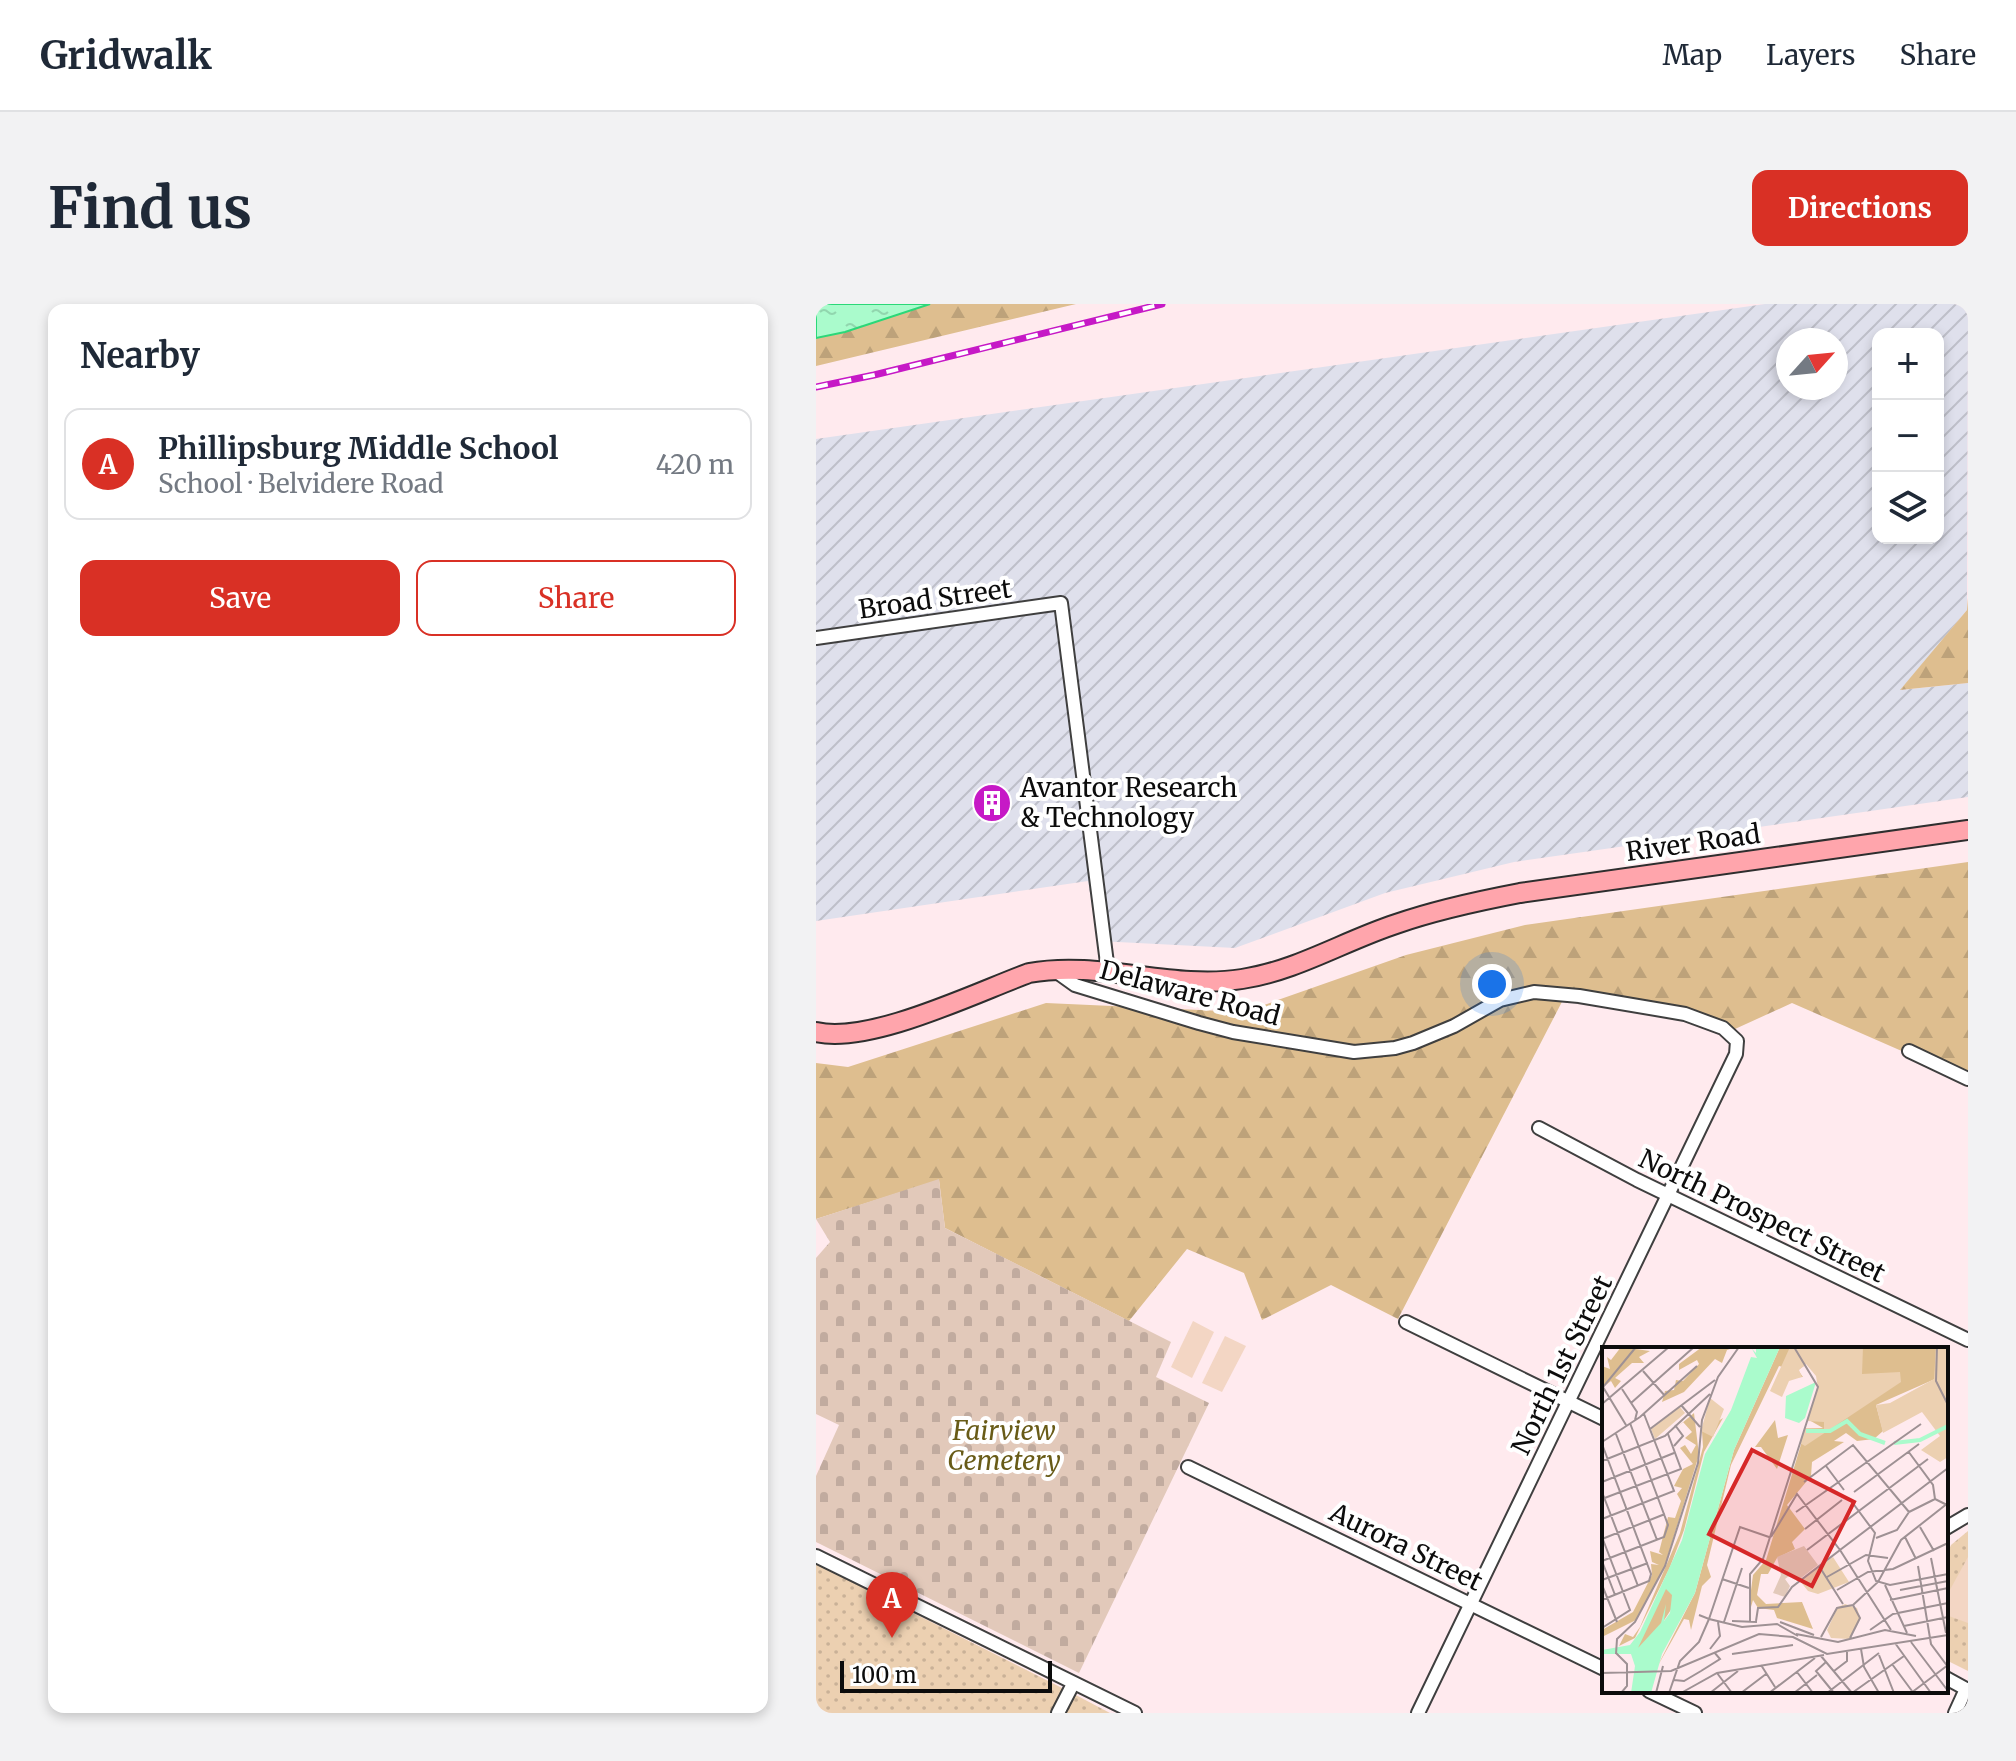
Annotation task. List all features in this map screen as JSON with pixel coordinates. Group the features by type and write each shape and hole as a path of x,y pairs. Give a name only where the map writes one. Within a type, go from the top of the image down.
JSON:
{"street":[{"name":"Broad Street","path":"816,638 1061,603 1108,971"},
{"name":"River Road","path":"816,1032 843,1035 863,1031 949,1005 1029,973 1053,969 1108,971 1190,981 1240,980 1294,966 1395,924 1463,904 1520,893 1968,830"},
{"name":"Delaware Road","path":"1053,969 1075,985 1199,1023 1233,1032 1354,1052 1413,1043 1454,1026 1500,1000 1534,992 1579,996 1685,1014 1711,1022 1733,1035"},
{"name":"North 1st Street","path":"1418,1713 1736,1054 1738,1046 1733,1035"},
{"path":"1909,1051 1968,1079"},
{"name":"North Prospect Street","path":"1539,1128 1669,1195 1968,1340"},
{"path":"1406,1322 1602,1418"},
{"name":"Aurora Street","path":"1188,1467 1602,1668"},
{"path":"1948,1527 1968,1515"},
{"path":"816,1556 1135,1713"},
{"path":"1948,1679 1967,1690 1955,1713"},
{"path":"1058,1713 1073,1684"},
{"path":"1653,1693 1695,1713"}],"shaded area":[{"path":"1765,304 1968,304 1967,610 1901,690 1968,683 1968,797 1514,862 1385,893 1235,948 1098,941 1088,881 816,921 816,439"},
{"path":"1193,1321 1214,1332 1192,1378 1171,1367"},
{"path":"1225,1336 1246,1346 1222,1392 1202,1383"},
{"path":"1968,1531 1968,1671 1948,1661 1948,1552 1951,1545"},
{"path":"1968,1557 1968,1623 1948,1616 1948,1593"},
{"path":"816,1564 1072,1693 1110,1713 816,1713"}],"green space":[{"path":"930,304 1076,304 816,366 816,338 845,332"},
{"path":"1968,598 1968,683 1900,690 1967,610"},
{"path":"1968,862 1968,1080 1792,1003 1735,1029 1566,994 1398,1319 1331,1285 1262,1320 1244,1273 1187,1249 1129,1321 945,1228 939,1180 816,1219 816,1063 848,1067 1046,1003 1244,1012 1406,955 1525,925"},
{"name":"Fairview Cemetery","path":"939,1179 945,1228 1171,1342 1156,1377 1209,1403 1079,1673 816,1542 816,1476 839,1425 816,1414 816,1258 830,1242 816,1219"}],"water":[{"path":"816,304 930,304 845,332 816,338"}],"railway":[{"path":"816,387 1162,304"}],"place":[{"name":"Avantor Research & Technology","path":"992,803"},
{"name":"Phillipsburg Middle School","path":"892,1638"}]}
